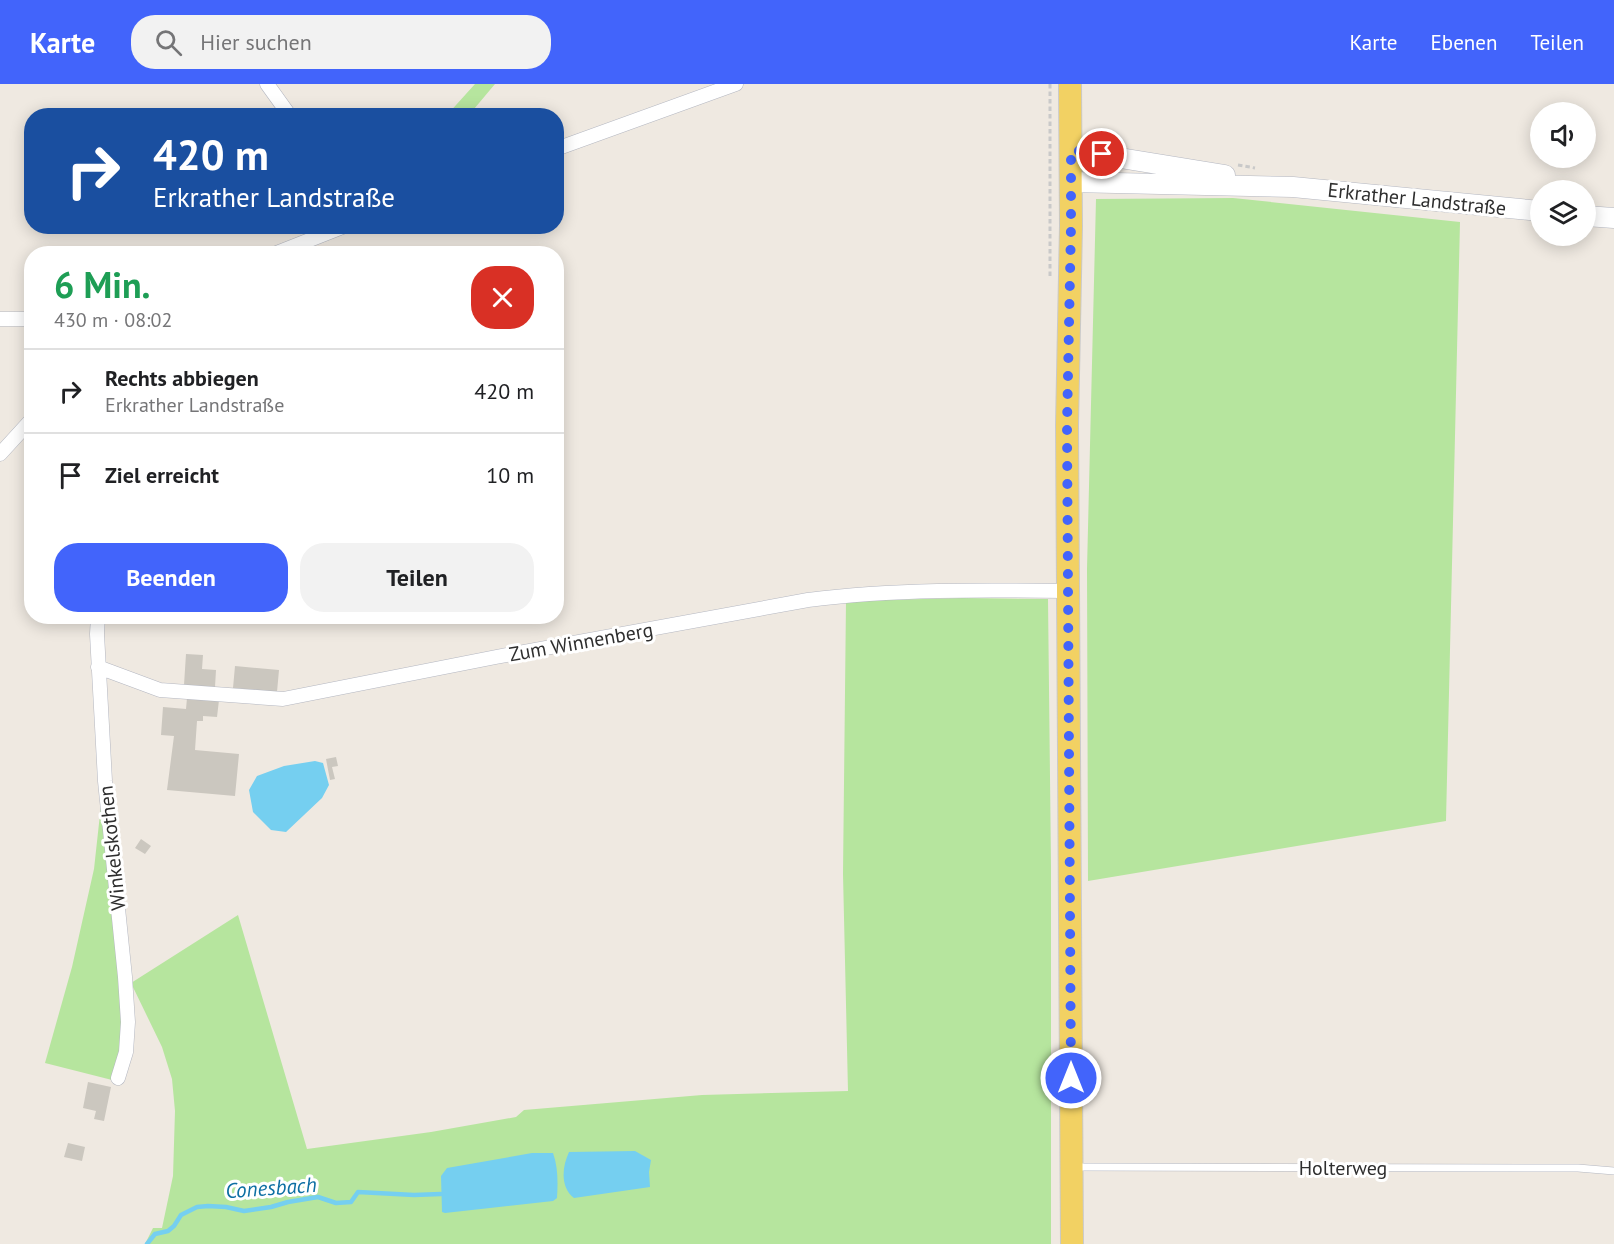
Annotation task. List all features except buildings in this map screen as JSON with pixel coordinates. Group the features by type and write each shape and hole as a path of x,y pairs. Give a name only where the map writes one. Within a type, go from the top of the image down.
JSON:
{"main road":[{"path":"1070,84 1071,182 1067,425 1072,1244"}],"street":[{"path":"267,84 284,108"},
{"path":"564,146 736,84"},
{"name":"Erkrather Landstraße","path":"1071,150 1293,187 1530,210"},
{"name":"Erkrather Landstraße","path":"1071,182 1293,187"},
{"path":"1596,217 1614,218"},
{"path":"294,246 325,234"},
{"path":"0,319 24,319"},
{"path":"0,454 24,428"},
{"name":"Zum Winnenberg","path":"98,667 160,690 283,699 485,659 808,600 848,595 965,590 1068,591"},
{"name":"Winkelskothen","path":"98,624 105,781 128,1022 126,1052 118,1078"}],"lane":[{"name":"Holterweg","path":"1071,1167 1578,1168 1614,1171"}],"path":[{"path":"1049,162 1050,84"}],"green space":[{"path":"475,84 495,84 475,108 453,108"},
{"path":"1233,198 1460,222 1446,821 1088,881 1087,569 1096,199"},
{"path":"962,598 1048,599 1051,1244 145,1244 153,1228 162,1228 173,1176 175,1111 172,1079 162,1047 131,983 238,915 307,1149 431,1132 516,1117 524,1110 702,1095 848,1091 843,874 846,601"},
{"path":"102,796 127,1021 116,1081 45,1063 72,967 94,869"}],"water":[{"path":"315,761 323,763 329,785 322,798 286,832 271,830 253,812 249,790 257,776 284,766"},
{"path":"635,1151 651,1160 650,1187 574,1198 566,1188 564,1170 569,1152"},
{"path":"532,1153 553,1153 558,1186 557,1198 553,1201 442,1212 441,1176 447,1168"}],"waterway":[{"name":"Conesbach","path":"147,1244 155,1234 168,1231 181,1215 197,1207 226,1207 244,1211 318,1197 336,1203 351,1202 358,1192 441,1194"}],"route":[{"path":"1071,1078 1067,425 1071,150 1102,154"}]}
